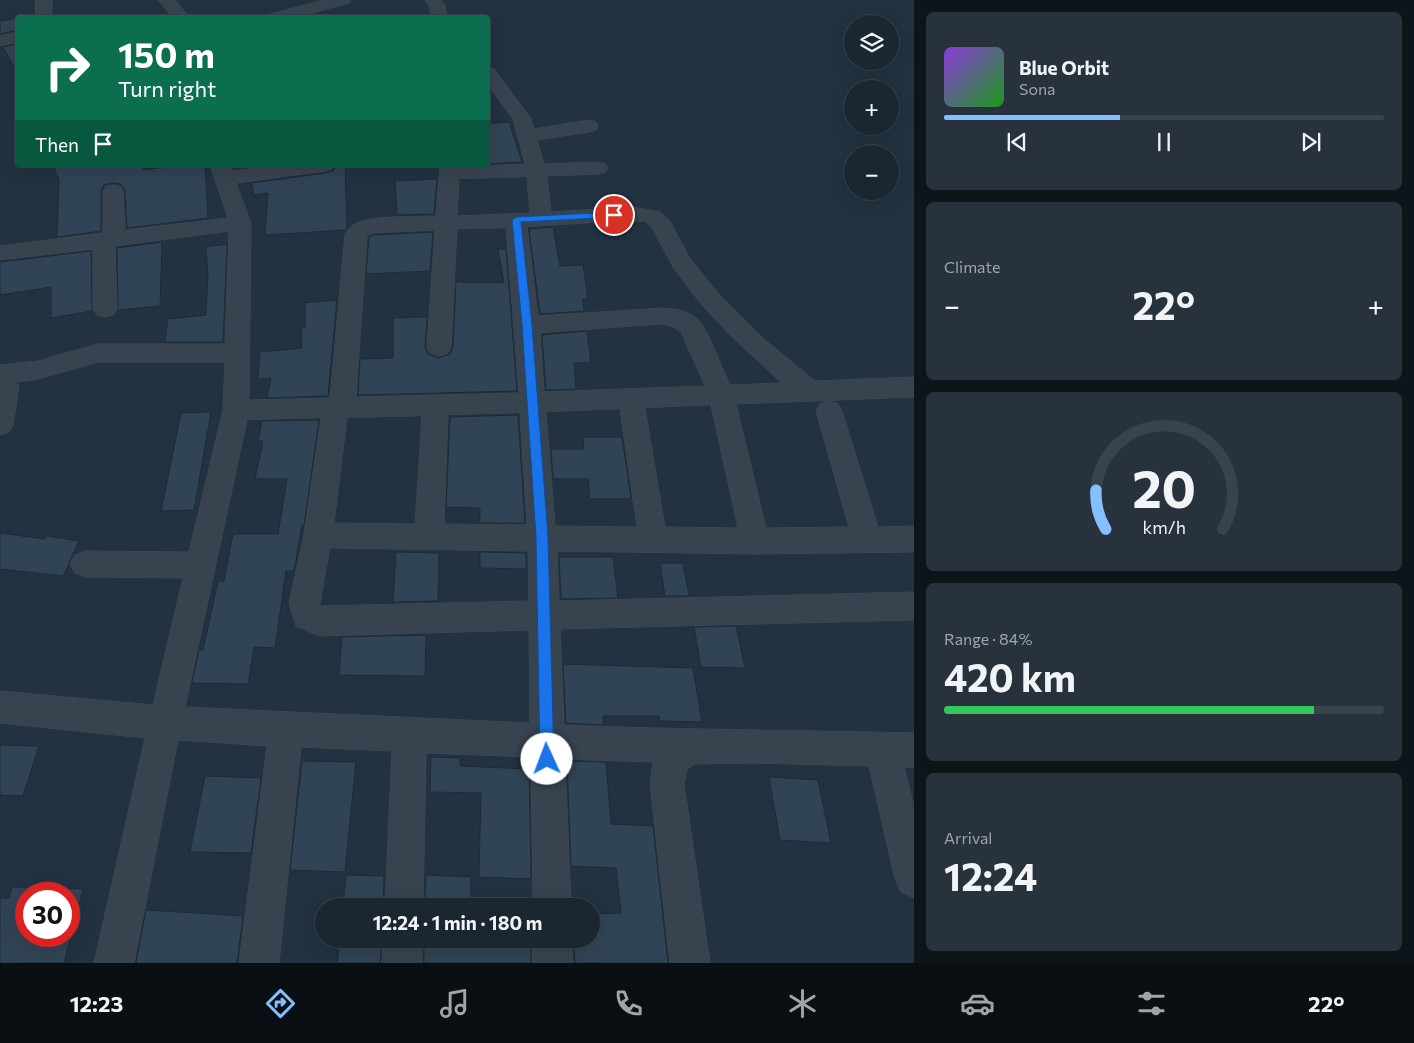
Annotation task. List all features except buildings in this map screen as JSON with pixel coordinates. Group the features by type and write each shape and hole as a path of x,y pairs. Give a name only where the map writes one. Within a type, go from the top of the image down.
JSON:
{"street":[{"path":"44,0 44,15"},
{"path":"167,0 180,15"},
{"path":"281,15 293,10 343,0"},
{"path":"433,0 437,5 439,15"},
{"path":"0,41 15,38"},
{"path":"490,76 522,118 536,170 529,219 527,325 542,537 552,898"},
{"path":"527,136 588,126"},
{"path":"114,963 165,723 236,410 240,223 223,172 296,167"},
{"path":"439,347 450,169 536,170 598,168"},
{"path":"105,309 113,191"},
{"path":"809,391 780,367 715,306 680,260 662,225 653,216 633,214 448,221 369,226 361,229 356,234 338,409 318,536 304,603 307,616 319,621 914,606"},
{"path":"0,253 240,223"},
{"path":"527,325 663,316 678,318 691,327 721,394 755,541"},
{"path":"0,425 6,387 0,374 38,370 98,353 238,353"},
{"path":"236,410 532,403 914,387"},
{"path":"631,398 653,539"},
{"path":"429,536 435,406"},
{"path":"829,411 867,538"},
{"path":"318,536 542,537 755,541 867,538 914,539"},
{"path":"85,564 201,565"},
{"path":"0,707 165,723 286,730 689,747 752,746 898,749 914,879"},
{"path":"259,963 286,730"},
{"path":"404,898 410,734"},
{"path":"689,747 671,760 667,784 690,963"},
{"path":"402,963 403,948"},
{"path":"552,948 553,963"}],"route":[{"path":"547,759 542,537 527,325 516,220 614,215"}]}
